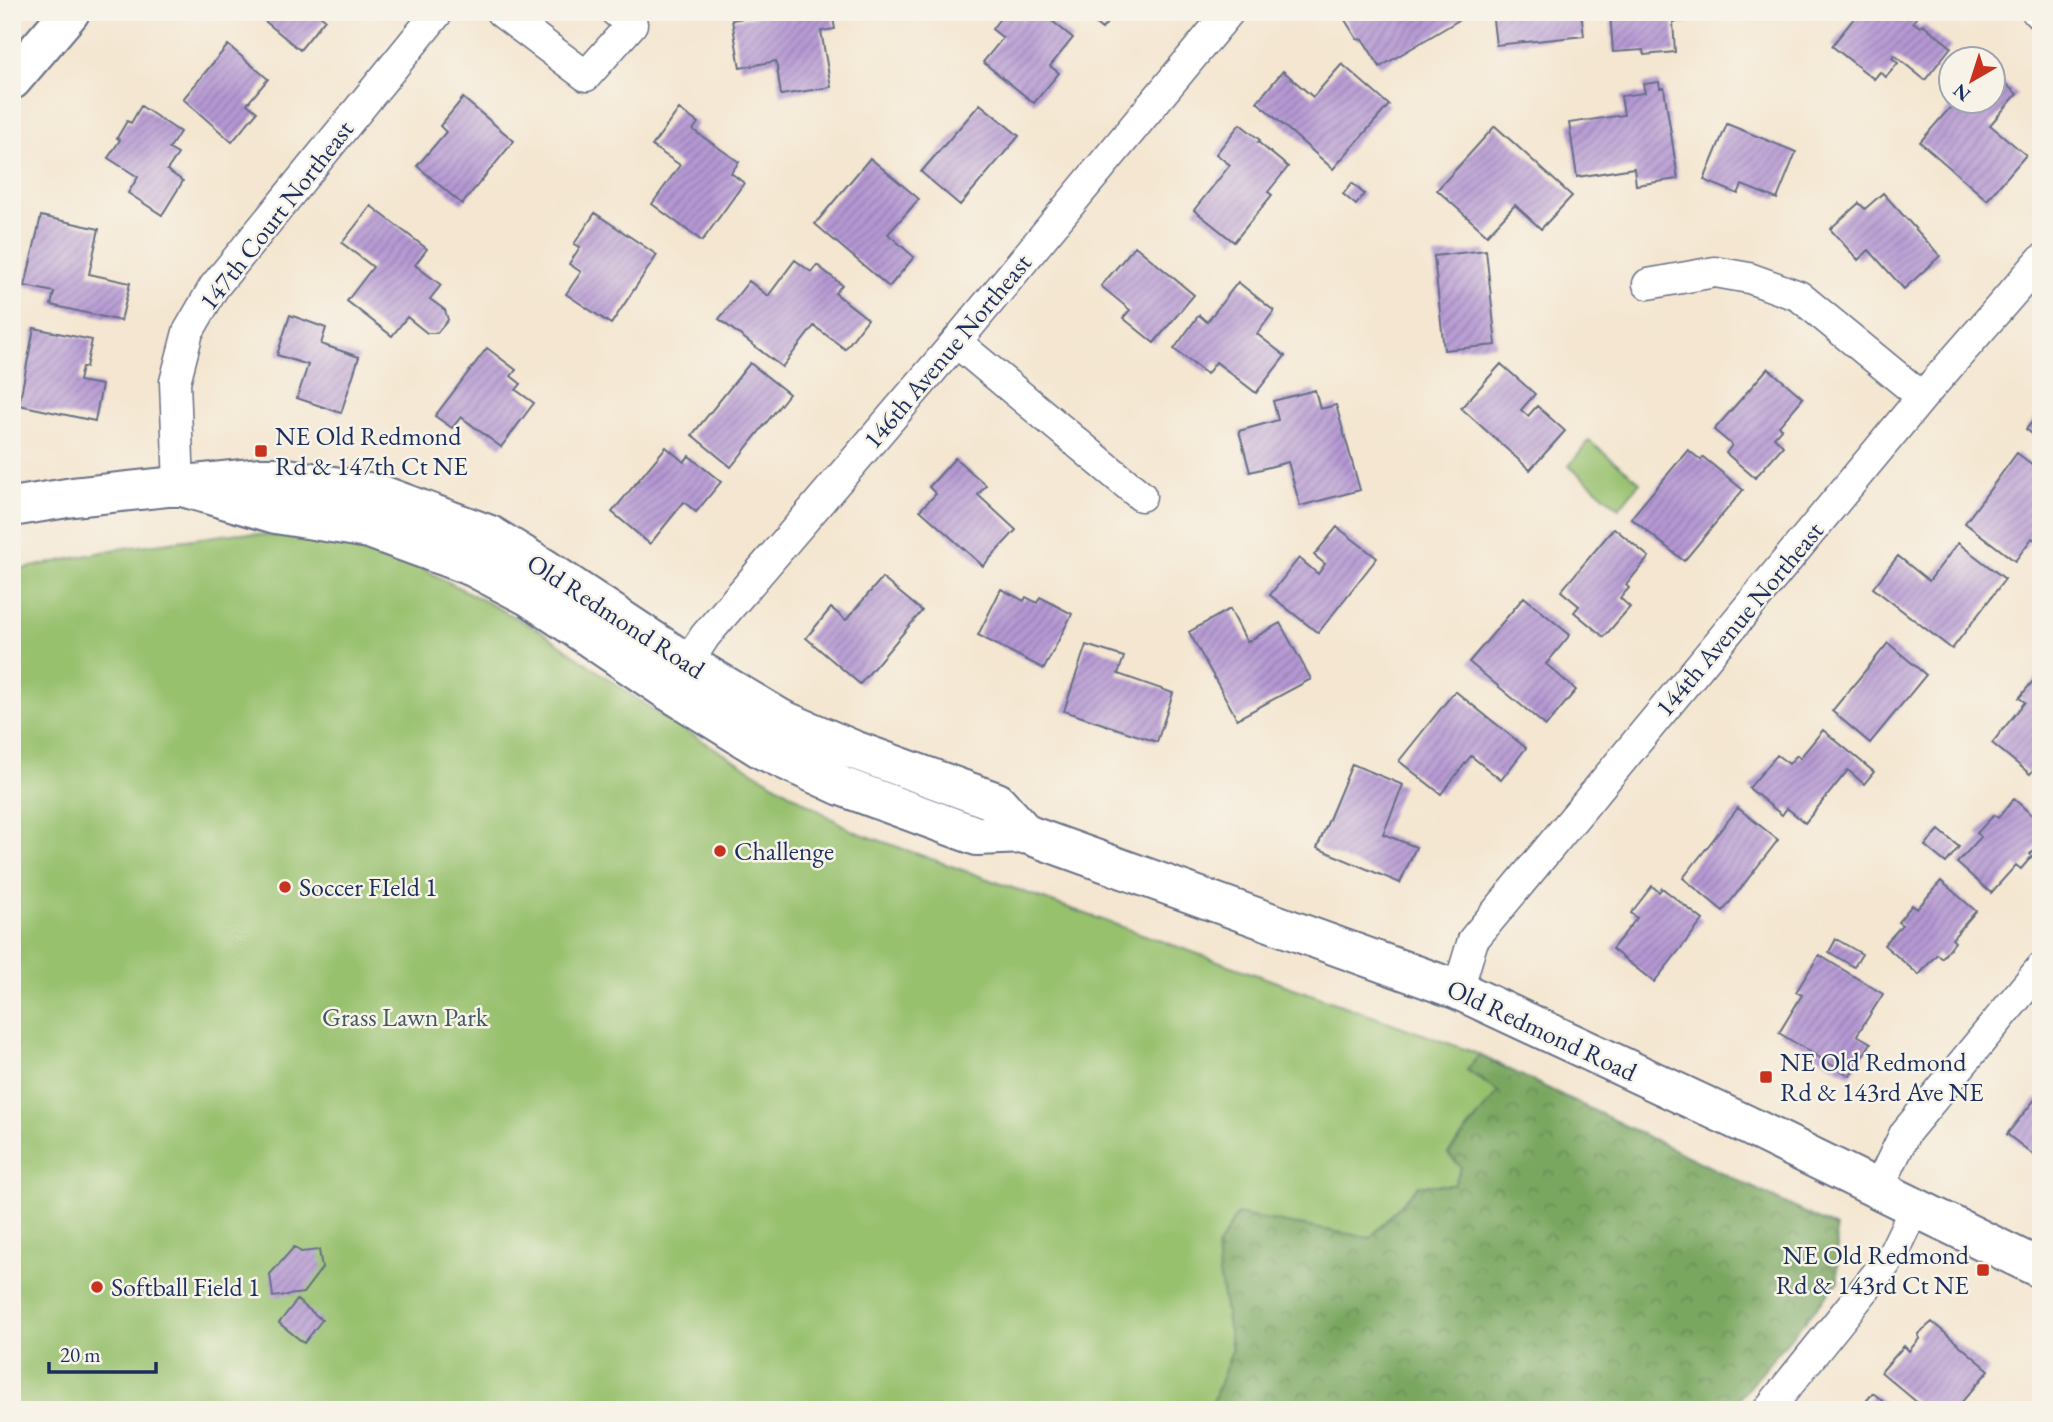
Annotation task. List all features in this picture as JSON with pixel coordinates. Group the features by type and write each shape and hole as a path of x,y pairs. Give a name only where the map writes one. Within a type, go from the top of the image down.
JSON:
{"main road":[{"path":"12,80 70,12"},
{"name":"Old Redmond Road","path":"12,507 73,497 282,477 379,494 490,535 547,570 678,678 854,750 997,802 1026,834 1458,990 1745,1124 2041,1269"}],"street":[{"name":"147th Court Northeast","path":"179,486 175,382 188,332 214,287 438,12"},
{"path":"500,12 586,76 632,24 616,12"},
{"name":"146th Avenue Northeast","path":"678,678 705,636 956,342 1229,12"},
{"name":"144th Avenue Northeast","path":"1458,990 1474,940 1923,397 2041,260"},
{"path":"1648,284 1715,272 1749,278 1799,296 1923,397"},
{"path":"956,342 1141,496"},
{"path":"1878,1189 1905,1133 2041,968"},
{"path":"1768,1410 1893,1254 1915,1208"}],"green space":[{"path":"1589,441 1640,482 1619,508 1569,466"},
{"name":"Grass Lawn Park","path":"239,533 314,539 393,553 541,631 661,716 853,831 1473,1052 1836,1228 1838,1282 1729,1410 12,1410 12,571 117,549"},
{"path":"1479,1055 1836,1228 1838,1282 1729,1410 1210,1410 1232,1350 1217,1248 1237,1214 1370,1238 1419,1185 1454,1185 1461,1167 1448,1154 1498,1092 1467,1070"}],"building":[{"path":"254,12 317,12 325,19 300,50"},
{"path":"779,12 832,12 835,29 821,31 831,87 781,95 776,61 740,68 732,20"},
{"path":"1005,12 1013,12 1022,20 1028,12 1041,12 1073,38 1050,66 1059,73 1034,103 983,62 1003,38 992,29"},
{"path":"1081,12 1116,12 1102,29"},
{"path":"1340,12 1461,12 1464,17 1380,67 1363,40 1357,39"},
{"path":"1492,12 1581,12 1584,36 1496,45"},
{"path":"1610,12 1701,12 1701,20 1673,22 1675,52 1644,55 1643,50 1613,52"},
{"path":"1859,12 1917,12 1919,14 1913,22 1920,27 1923,24 1950,46 1938,46 1938,64 1925,80 1894,55 1892,58 1898,63 1886,77 1880,72 1874,79 1832,46"},
{"path":"228,45 268,79 247,104 257,112 232,142 183,99"},
{"path":"1342,64 1389,105 1333,169 1257,102 1283,71 1313,97"},
{"path":"1659,82 1660,88 1664,88 1678,179 1636,185 1634,168 1577,177 1569,123 1624,115 1621,96 1645,93 1643,84"},
{"path":"2008,86 2017,94 2008,104"},
{"path":"463,98 514,141 462,204 417,166 446,132 440,126"},
{"path":"980,104 1019,136 960,205 921,172"},
{"path":"141,106 180,132 169,149 178,154 167,170 183,181 162,215 128,193 138,177 108,158 120,140 117,138 127,121 131,123"},
{"path":"679,109 698,123 693,130 739,162 731,173 744,183 702,241 652,204 680,165 652,146"},
{"path":"1943,116 1998,116 1990,125 2026,155 1987,200 1920,142"},
{"path":"1240,124 1288,167 1268,192 1272,195 1234,242 1194,210 1230,165 1216,154"},
{"path":"1727,124 1796,152 1777,199 1742,185 1738,194 1704,180"},
{"path":"1495,126 1572,196 1541,229 1515,205 1487,235 1437,190"},
{"path":"870,158 919,199 888,234 914,257 889,287 815,224"},
{"path":"1352,183 1364,194 1356,205 1343,194"},
{"path":"1883,193 1940,256 1904,289 1869,250 1858,260 1830,229 1859,203 1865,209"},
{"path":"371,206 427,249 415,265 441,285 430,299 445,310 448,320 437,333 427,333 407,317 392,336 347,301 373,267 342,243"},
{"path":"595,213 657,255 611,324 566,294 581,272 569,264 580,247 574,244"},
{"path":"41,216 99,229 89,274 130,283 121,321 51,305 54,292 25,286"},
{"path":"1135,246 1194,295 1154,343 1123,318 1130,310 1101,286"},
{"path":"1486,250 1496,345 1444,350 1434,256"},
{"path":"795,260 811,272 817,265 842,285 835,293 868,319 845,349 814,326 782,367 719,319 749,281 768,296"},
{"path":"1238,282 1274,311 1257,334 1285,356 1256,393 1216,362 1207,374 1174,349 1199,315 1207,322"},
{"path":"290,315 326,328 321,344 359,357 341,413 297,398 308,365 277,355"},
{"path":"34,328 92,340 86,367 82,367 79,381 102,385 95,421 19,405"},
{"path":"487,348 516,370 511,376 521,384 516,390 534,403 501,447 461,417 452,428 435,416"},
{"path":"750,363 789,394 731,467 692,435"},
{"path":"1501,364 1535,394 1521,410 1528,416 1537,406 1565,431 1530,470 1461,408"},
{"path":"1768,368 1803,398 1779,426 1782,428 1774,437 1783,446 1755,478 1726,453 1732,445 1714,430"},
{"path":"1315,390 1320,409 1336,405 1360,490 1300,506 1288,462 1250,472 1239,431 1278,420 1273,401"},
{"path":"2041,412 2041,441 2026,429"},
{"path":"666,447 684,462 689,456 721,482 696,512 684,502 650,544 612,512"},
{"path":"1688,450 1701,460 1703,457 1743,490 1684,561 1631,518"},
{"path":"2017,453 2041,471 2041,532 2035,540 2032,538 2015,561 1965,523"},
{"path":"955,458 986,485 978,495 1016,530 983,566 920,510 936,494 929,487"},
{"path":"1337,527 1377,558 1318,633 1270,595 1299,558 1318,574 1325,564 1314,555"},
{"path":"1614,528 1649,557 1626,585 1629,588 1620,598 1630,607 1604,637 1574,612 1579,606 1561,591"},
{"path":"1958,543 2005,579 1952,649 1873,588 1898,556 1929,581"},
{"path":"19,555 19,570 12,570 12,556"},
{"path":"882,578 922,611 860,684 806,638 831,608 846,620"},
{"path":"1001,589 1024,601 1026,597 1037,603 1040,597 1072,614 1044,669 978,635"},
{"path":"1524,597 1570,635 1546,664 1576,690 1546,726 1469,662"},
{"path":"1230,609 1247,642 1280,623 1311,679 1237,719 1189,632"},
{"path":"1888,643 1926,675 1870,743 1832,711"},
{"path":"1086,645 1124,657 1118,674 1173,693 1157,742 1064,711"},
{"path":"2041,671 2041,761 2030,774 1992,743 2025,702 2019,698"},
{"path":"1455,691 1526,748 1501,780 1471,756 1441,794 1399,761"},
{"path":"1823,730 1874,772 1864,784 1848,770 1805,823 1787,808 1782,815 1749,788 1777,755 1789,764 1797,755 1800,758"},
{"path":"1352,764 1403,785 1383,834 1416,847 1400,883 1317,848"},
{"path":"2014,799 2041,823 2041,842 2021,869 2016,865 1991,893 1957,863 1981,837 1977,833 1994,815 1998,818"},
{"path":"1738,808 1778,840 1723,911 1683,878"},
{"path":"1939,830 1959,847 1946,863 1925,846"},
{"path":"1941,881 1976,911 1952,939 1955,942 1942,958 1937,954 1919,975 1884,945 1902,925 1898,922 1912,905 1917,909"},
{"path":"1652,886 1659,892 1662,888 1703,920 1654,982 1612,949 1637,918 1631,913"},
{"path":"1836,939 1862,954 1854,967 1829,952"},
{"path":"1819,955 1883,994 1857,1035 1871,1043 1850,1076 1779,1033 1802,995 1796,992"},
{"path":"2036,1098 2041,1101 2041,1161 2007,1134"},
{"path":"294,1247 301,1252 319,1250 322,1268 303,1293 273,1297 270,1274"},
{"path":"297,1300 322,1320 304,1343 279,1323"},
{"path":"1932,1322 1989,1370 1955,1410 1926,1410 1881,1372 1904,1346 1909,1351 1919,1339 1918,1334"},
{"path":"1873,1393 1894,1410 1853,1410 1860,1402 1863,1405"}],"place":[{"name":"NE Old Redmond Rd & 147th Ct NE","path":"261,451"},
{"name":"Challenge","path":"720,851"},
{"name":"Soccer FIeld 1","path":"285,887"},
{"name":"NE Old Redmond Rd & 143rd Ave NE","path":"1766,1077"},
{"name":"NE Old Redmond Rd & 143rd Ct NE","path":"1983,1270"},
{"name":"Softball Field 1","path":"97,1287"}]}
